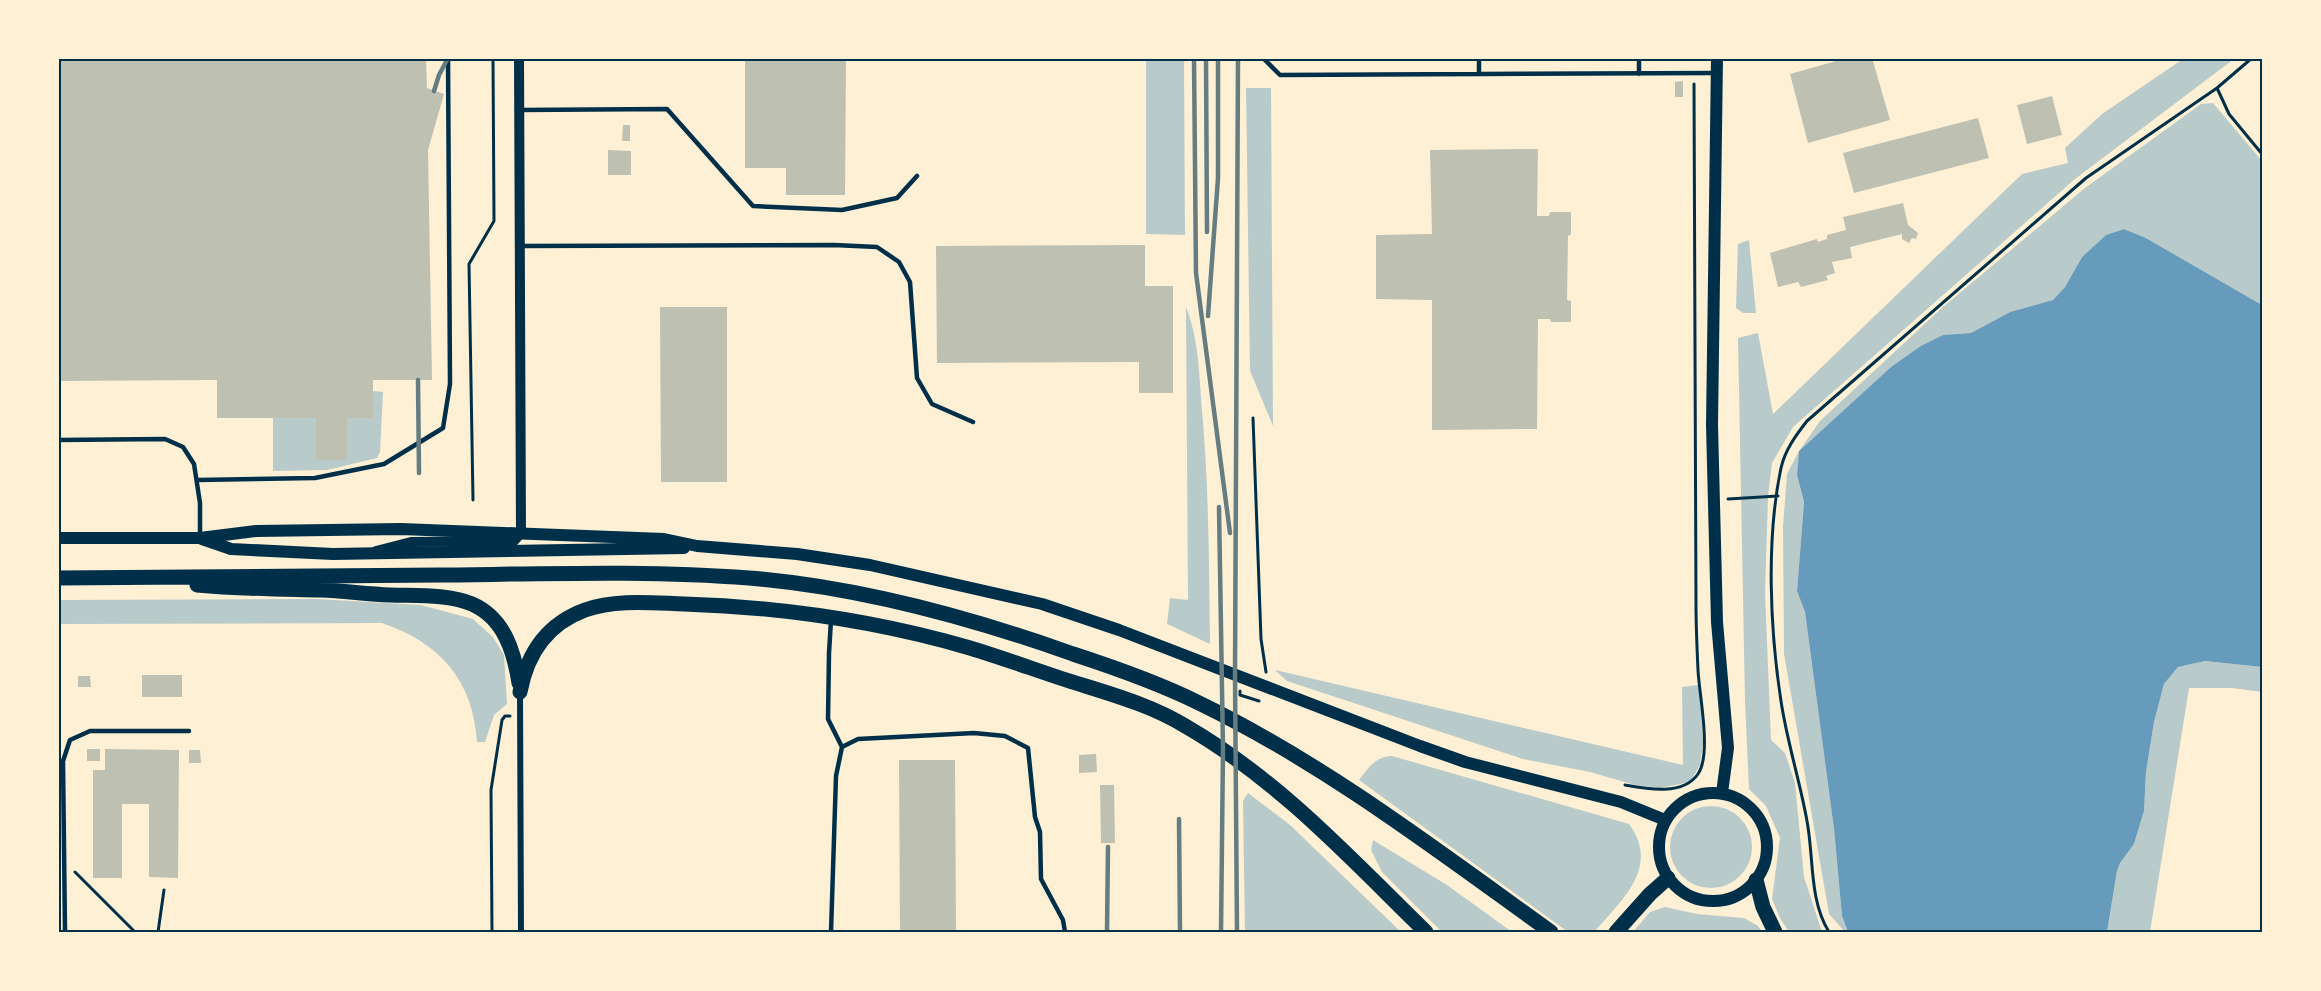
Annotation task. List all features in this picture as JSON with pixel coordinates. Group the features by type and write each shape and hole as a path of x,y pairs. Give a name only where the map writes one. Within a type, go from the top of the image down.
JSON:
{"main road":[{"path":"1717,58 1712,425 1717,622 1728,748 1722,793"},
{"path":"58,538 200,538 256,531 322,529 520,533 664,539 697,546 797,554 870,565 1042,604 1119,630 1465,762 1621,802 1665,820"},
{"path":"200,538 231,549 367,553 663,549 697,546"},
{"path":"58,578 603,574 706,576 793,583 861,594 934,611 1019,634 1128,673 1198,702 1335,779 1546,929"},
{"path":"125,577 233,589 321,590 427,597 471,604 495,622 506,635 516,665 520,692"},
{"path":"520,692 526,664 542,640 567,618 602,605 641,602 740,606 832,617 969,648 1150,707 1237,758 1287,797 1426,933"},
{"path":"1706,793 1722,793 1744,803 1760,820 1766,835 1767,851 1764,866 1756,880 1743,892 1728,899 1712,901 1687,894 1668,878 1660,860 1659,839 1665,820 1676,807 1690,798 1706,793"},
{"path":"1616,933 1650,894 1668,878"},
{"path":"1756,880 1763,907 1775,933"}],"street":[{"path":"367,553 411,542 514,541 520,533 519,58"},
{"path":"520,533 536,551"},
{"path":"520,692 521,933"}],"lane":[{"path":"197,480 315,478 384,464 443,428 450,384 448,58"},
{"path":"1263,58 1280,75 1717,73"},
{"path":"1479,58 1479,74"},
{"path":"1639,58 1639,74"},
{"path":"519,110 667,109 753,206 842,210 897,198 917,176"},
{"path":"521,246 834,245 877,247 899,262 910,282 917,378 932,404 973,422"},
{"path":"58,440 165,439 183,447 194,464 197,480 200,538"},
{"path":"831,933 836,776 842,747 828,719 828,653 832,617"},
{"path":"65,933 63,760 70,740 90,731 189,731"},
{"path":"842,747 858,738 974,733 1005,736 1028,748 1035,817 1040,832 1041,879 1063,920 1065,933"}],"path":[{"path":"473,500 469,264 494,221 493,58"},
{"path":"1829,933 1815,897 1809,834 1781,700 1772,588 1774,522 1781,467 1791,442 1807,421 2086,178 2217,88 2252,58"},
{"path":"1625,785 1646,789 1680,787 1698,774 1704,754 1696,606 1694,73"},
{"path":"2217,88 2229,114 2262,154"},
{"path":"1253,418 1261,639 1269,689"},
{"path":"1714,499 1778,496"},
{"path":"492,933 493,773 501,720 506,716 520,716"},
{"path":"64,863 83,878 135,933"},
{"path":"158,933 164,890"}],"shaded area":[{"path":"1146,59 1184,59 1185,235 1146,234"},
{"path":"2183,59 2234,59 2075,179 1793,427 1772,463 1768,497 1765,593 1771,740 1785,753 1795,783 1804,877 1822,932 1789,932 1772,899 1780,838 1766,806 1749,789 1745,701 1738,338 1758,333 1773,414 2022,174 2068,163 2065,148 2102,114"},
{"path":"1246,88 1271,88 1273,426 1250,371"},
{"path":"2213,103 2262,161 2262,305 2146,238 2124,229 2106,235 2082,257 2065,287 2053,300 2010,312 1971,333 1943,335 1891,367 1799,451 1820,421 1943,307 2085,188 2201,104"},
{"path":"1749,240 1756,313 1743,313 1736,308 1738,244"},
{"path":"1186,307 1196,345 1204,439 1210,644 1167,624 1170,598 1188,600"},
{"path":"373,391 383,392 380,452 377,458 327,470 273,471 273,418 316,418 316,460 347,460 347,418 373,418"},
{"path":"1799,451 1797,475 1804,502 1797,591 1805,612 1834,829 1842,916 1848,932 1845,932 1829,914 1784,654 1783,526 1787,474"},
{"path":"317,599 421,605 473,619 493,637 504,655 507,704 494,715 485,742 477,742 469,700 450,667 421,641 382,623 59,624 59,600"},
{"path":"2205,661 2262,667 2262,692 2232,688 2189,688 2150,932 2107,932 2117,871 2134,844 2144,811 2146,772 2154,722 2164,684 2178,667"},
{"path":"1275,670 1683,765 1682,687 1699,685 1703,742 1700,765 1690,782 1660,788 1635,785 1590,772 1523,759 1287,681"},
{"path":"1392,756 1629,824 1638,840 1641,855 1634,882 1594,932 1568,932 1359,780 1369,767 1381,758"},
{"path":"1248,793 1289,824 1401,932 1245,932 1243,801"},
{"path":"1703,806 1719,806 1734,813 1745,824 1752,839 1749,863 1740,876 1719,888 1703,888 1688,881 1677,870 1670,855 1670,839 1677,824 1688,813"},
{"path":"1373,840 1447,885 1512,932 1442,932 1382,872 1371,850"},
{"path":"1665,907 1697,914 1744,918 1758,926 1762,932 1633,932 1650,912"}],"water":[{"path":"2124,229 2146,238 2262,305 2262,667 2205,661 2178,667 2164,684 2154,722 2146,772 2144,811 2134,844 2117,871 2107,932 1848,932 1842,916 1834,829 1805,612 1797,591 1804,502 1797,475 1799,451 1891,367 1921,346 1943,335 1971,333 2010,312 2053,300 2065,287 2082,257 2106,235"}],"building":[{"path":"745,58 846,58 845,195 786,195 786,168 745,168"},
{"path":"1847,58 1872,58 1890,120 1808,143 1790,74"},
{"path":"58,60 426,60 427,88 444,94 428,150 432,380 373,380 373,418 347,418 347,460 316,460 316,418 217,418 217,380 58,381"},
{"path":"1683,81 1683,97 1675,97 1675,82"},
{"path":"2052,96 2062,135 2027,144 2017,105"},
{"path":"1978,118 1989,158 1854,193 1843,153"},
{"path":"623,125 630,125 630,141 622,141"},
{"path":"1538,149 1537,216 1549,216 1550,212 1571,212 1571,234 1568,236 1567,300 1571,301 1571,322 1551,322 1550,319 1538,319 1537,429 1432,430 1432,300 1376,299 1376,235 1432,234 1430,150"},
{"path":"608,150 631,151 631,175 608,175"},
{"path":"1903,203 1908,225 1918,233 1916,239 1912,238 1909,243 1902,239 1902,234 1850,247 1852,258 1832,262 1835,273 1826,276 1828,280 1801,287 1798,282 1778,287 1770,253 1817,239 1818,242 1827,239 1827,235 1846,230 1843,217"},
{"path":"1145,245 1145,286 1173,286 1173,393 1139,393 1139,362 937,363 936,246"},
{"path":"660,307 727,307 727,482 661,482"},
{"path":"142,675 182,675 182,697 142,697"},
{"path":"78,676 90,676 91,687 78,687"},
{"path":"87,749 100,749 100,761 87,761"},
{"path":"105,749 179,750 178,878 149,877 149,804 122,804 122,878 93,878 93,770 105,770"},
{"path":"189,750 200,750 201,763 189,763"},
{"path":"1096,754 1097,772 1079,773 1079,755"},
{"path":"899,760 955,760 956,932 900,932"},
{"path":"1100,785 1114,785 1115,843 1101,843"}],"railway":[{"path":"434,91 448,58"},
{"path":"1194,58 1196,273 1230,533"},
{"path":"1206,58 1207,232"},
{"path":"1208,316 1218,178 1218,58"},
{"path":"1237,932 1235,676 1238,58"},
{"path":"418,380 419,473"},
{"path":"1219,507 1223,749 1221,932"},
{"path":"1179,819 1180,932"},
{"path":"1107,932 1108,847"}]}
